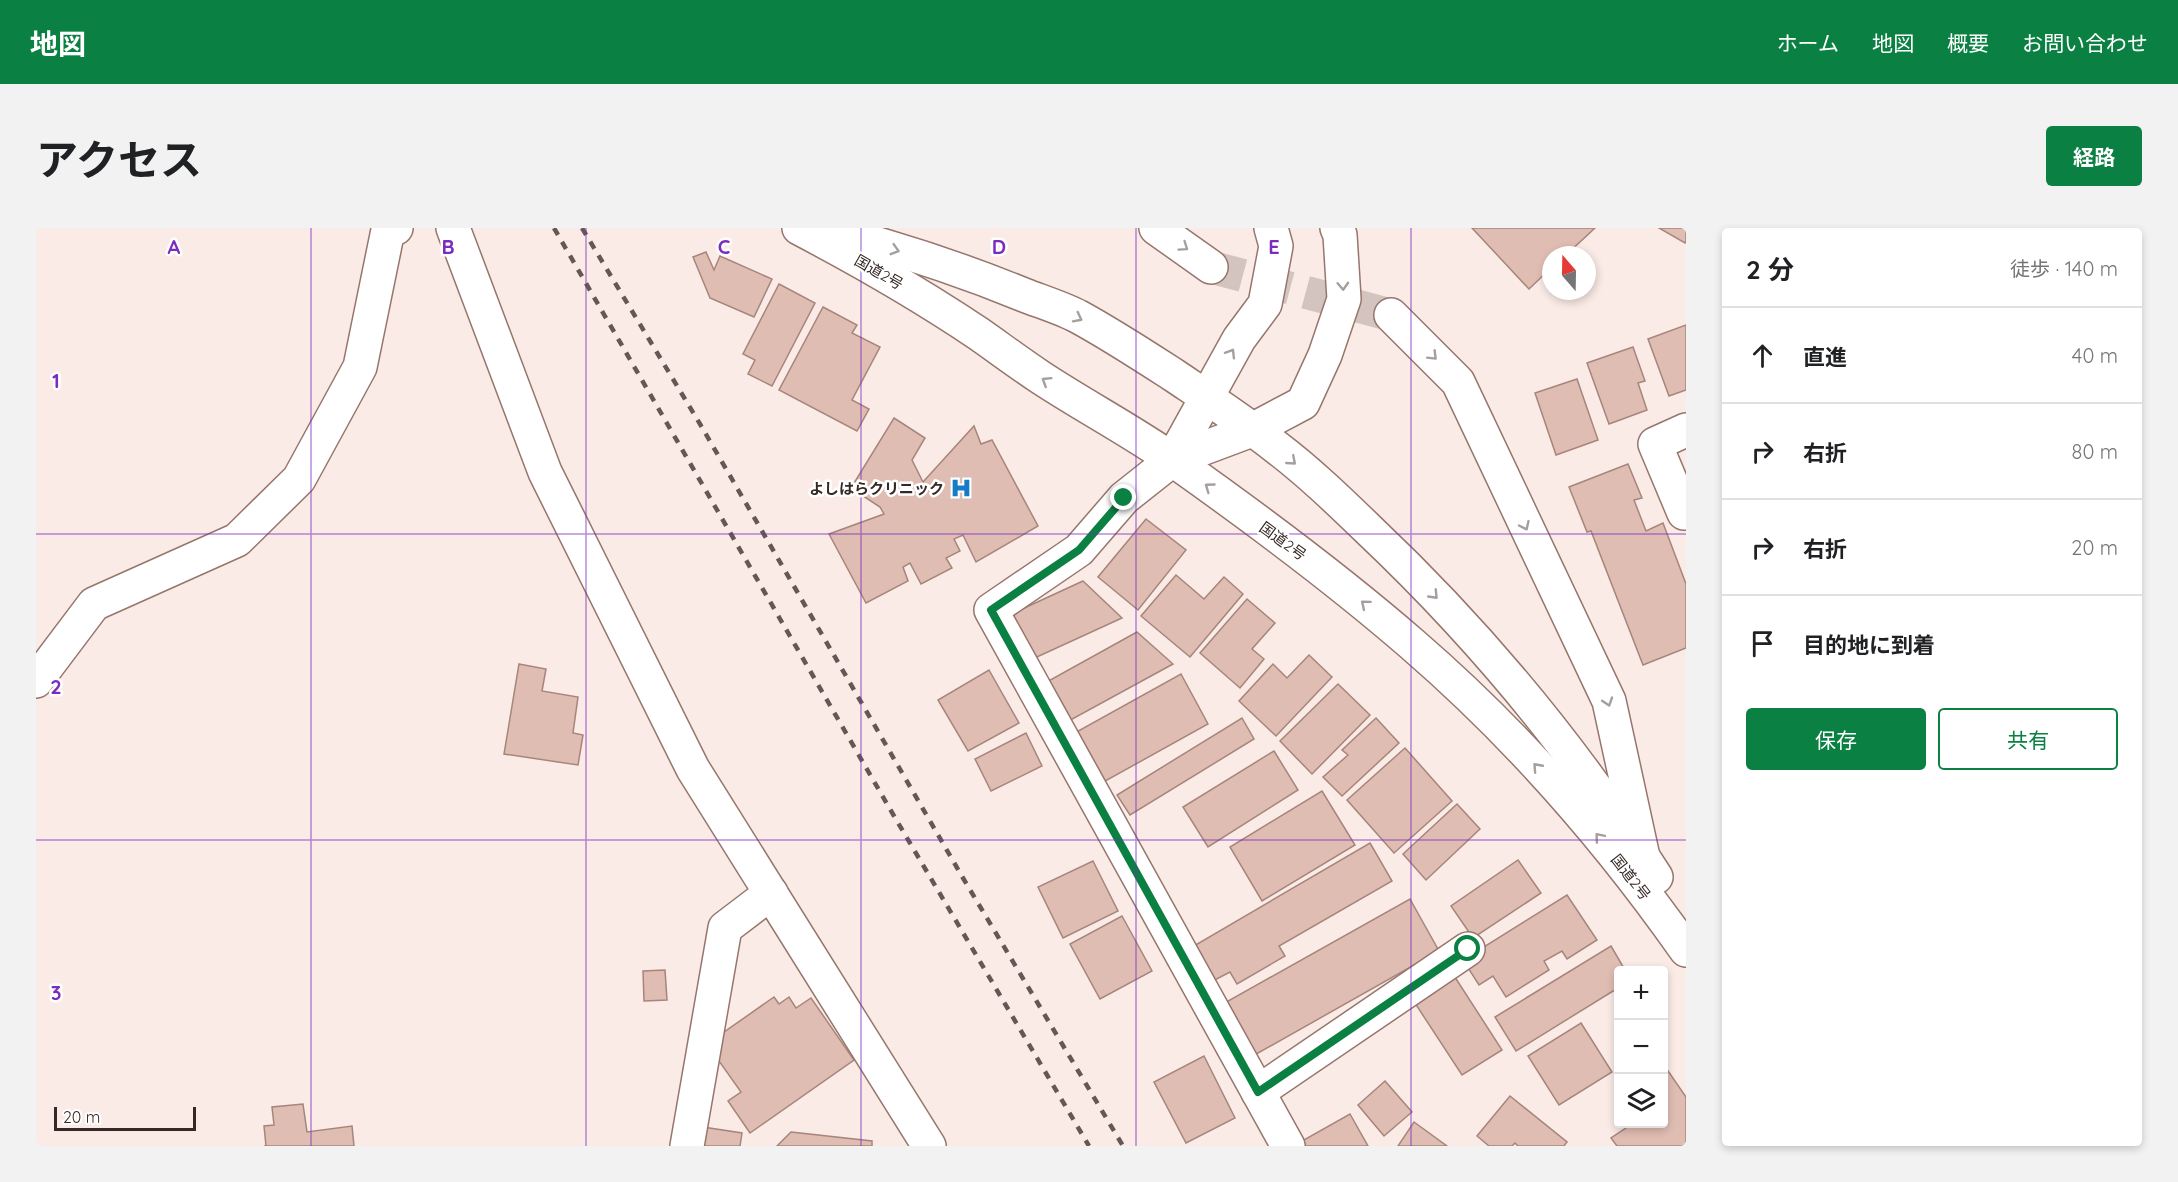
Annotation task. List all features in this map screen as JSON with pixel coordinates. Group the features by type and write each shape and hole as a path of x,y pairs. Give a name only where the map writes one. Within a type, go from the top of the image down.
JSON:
{"main road":[{"path":"36,681 94,604 237,540 299,479 360,367 388,230 396,228"},
{"path":"453,228 545,472 693,769 929,1146"},
{"name":"国道2号","path":"799,228 915,293 1042,378 1172,460 1296,549 1356,596 1415,646 1525,753 1626,870 1686,950"},
{"name":"国道2号","path":"819,228 929,260 1078,317 1206,396 1277,447 1394,554 1502,669 1599,793 1686,926"},
{"path":"1156,228 1211,267"},
{"path":"1172,460 1239,339 1264,304 1276,246 1271,228"},
{"path":"1288,1146 991,610 1079,550 1124,498 1172,460 1252,430 1303,403 1325,355 1344,299 1340,235 1337,228"},
{"path":"1391,315 1458,382 1609,701 1643,858"},
{"path":"1684,513 1655,444 1686,430"},
{"path":"687,1146 725,928 771,893"},
{"path":"1258,1092 1468,949"}],"building":[{"path":"1472,228 1595,228 1576,246 1542,246 1542,277 1529,289"},
{"path":"1659,228 1686,228 1685,243"},
{"path":"706,252 714,270 720,256 772,279 754,317 710,298 693,257"},
{"path":"779,284 815,303 772,386 748,374 755,360 743,354"},
{"path":"823,307 857,325 852,333 880,347 852,400 869,409 857,431 779,390"},
{"path":"1686,325 1686,390 1669,396 1648,339"},
{"path":"1633,347 1645,381 1638,383 1647,410 1609,424 1587,363"},
{"path":"1577,379 1598,440 1556,455 1535,393"},
{"path":"894,418 925,438 912,460 923,482 974,426 981,444 992,440 1038,526 976,562 963,535 954,539 960,551 946,558 952,568 921,584 910,563 903,567 908,581 866,603 829,534 884,514 880,507 851,488"},
{"path":"1628,464 1642,498 1634,500 1646,531 1663,523 1686,584 1686,648 1643,665 1591,531 1587,532 1569,487"},
{"path":"1146,519 1186,550 1138,610 1098,577"},
{"path":"1176,575 1204,599 1224,577 1243,594 1190,657 1141,616"},
{"path":"1083,581 1122,618 1026,662 1005,617"},
{"path":"1247,599 1275,623 1252,649 1264,659 1240,688 1200,653"},
{"path":"1137,632 1173,664 1065,723 1043,684"},
{"path":"1309,655 1332,677 1276,736 1239,701 1273,664 1287,678"},
{"path":"519,664 546,669 542,691 578,697 573,733 583,735 578,765 504,754"},
{"path":"989,670 1019,723 968,751 938,700"},
{"path":"1181,674 1208,724 1098,785 1071,735"},
{"path":"1338,684 1370,715 1312,774 1280,741"},
{"path":"1242,718 1254,739 1130,815 1117,795"},
{"path":"1376,718 1399,743 1342,796 1323,777 1348,755 1342,750"},
{"path":"1026,733 1042,766 991,791 975,759"},
{"path":"1405,748 1452,801 1394,853 1347,800"},
{"path":"1274,751 1298,790 1208,847 1183,807"},
{"path":"1322,791 1355,845 1262,901 1230,847"},
{"path":"1457,804 1480,829 1426,880 1403,854"},
{"path":"1370,843 1392,881 1279,946 1285,956 1237,984 1230,972 1207,984 1187,950"},
{"path":"1518,860 1541,893 1473,938 1451,906"},
{"path":"1093,861 1118,911 1063,938 1038,887"},
{"path":"1567,895 1597,940 1567,959 1562,951 1544,961 1549,970 1506,997 1493,976 1479,985 1463,960"},
{"path":"1410,899 1439,951 1251,1057 1221,1005"},
{"path":"1122,916 1152,971 1100,999 1070,944"},
{"path":"1611,946 1623,966 1614,966 1614,990 1516,1051 1495,1017"},
{"path":"665,970 667,1000 644,1001 643,971"},
{"path":"1451,971 1502,1050 1462,1075 1411,997"},
{"path":"774,997 779,1004 789,997 796,1008 811,998 854,1060 750,1133 728,1101 741,1092 707,1044"},
{"path":"1581,1023 1612,1072 1559,1105 1528,1056"},
{"path":"1204,1056 1235,1118 1186,1143 1154,1082"},
{"path":"1668,1071 1686,1097 1686,1146 1617,1146 1611,1138 1626,1128 1668,1128"},
{"path":"1385,1081 1412,1112 1384,1136 1358,1105"},
{"path":"1510,1096 1567,1142 1564,1146 1518,1146 1515,1143 1512,1146 1489,1146 1477,1136"},
{"path":"303,1104 307,1132 352,1126 354,1146 266,1146 264,1126 274,1125 272,1107"},
{"path":"1350,1114 1368,1146 1304,1146 1302,1141"},
{"path":"1414,1122 1447,1146 1398,1146"},
{"path":"703,1127 742,1133 740,1146 699,1146"},
{"path":"791,1132 872,1141 872,1146 777,1146"}],"tunnel":[{"path":"1211,267 1391,315"}],"railway":[{"path":"554,228 894,816 1089,1146"},
{"path":"582,228 700,424 963,878 1123,1146"}],"place":[{"name":"よしはらクリニック","path":"961,488"}],"route":[{"path":"1124,498 1079,550 991,610 1258,1092 1468,949"}]}
